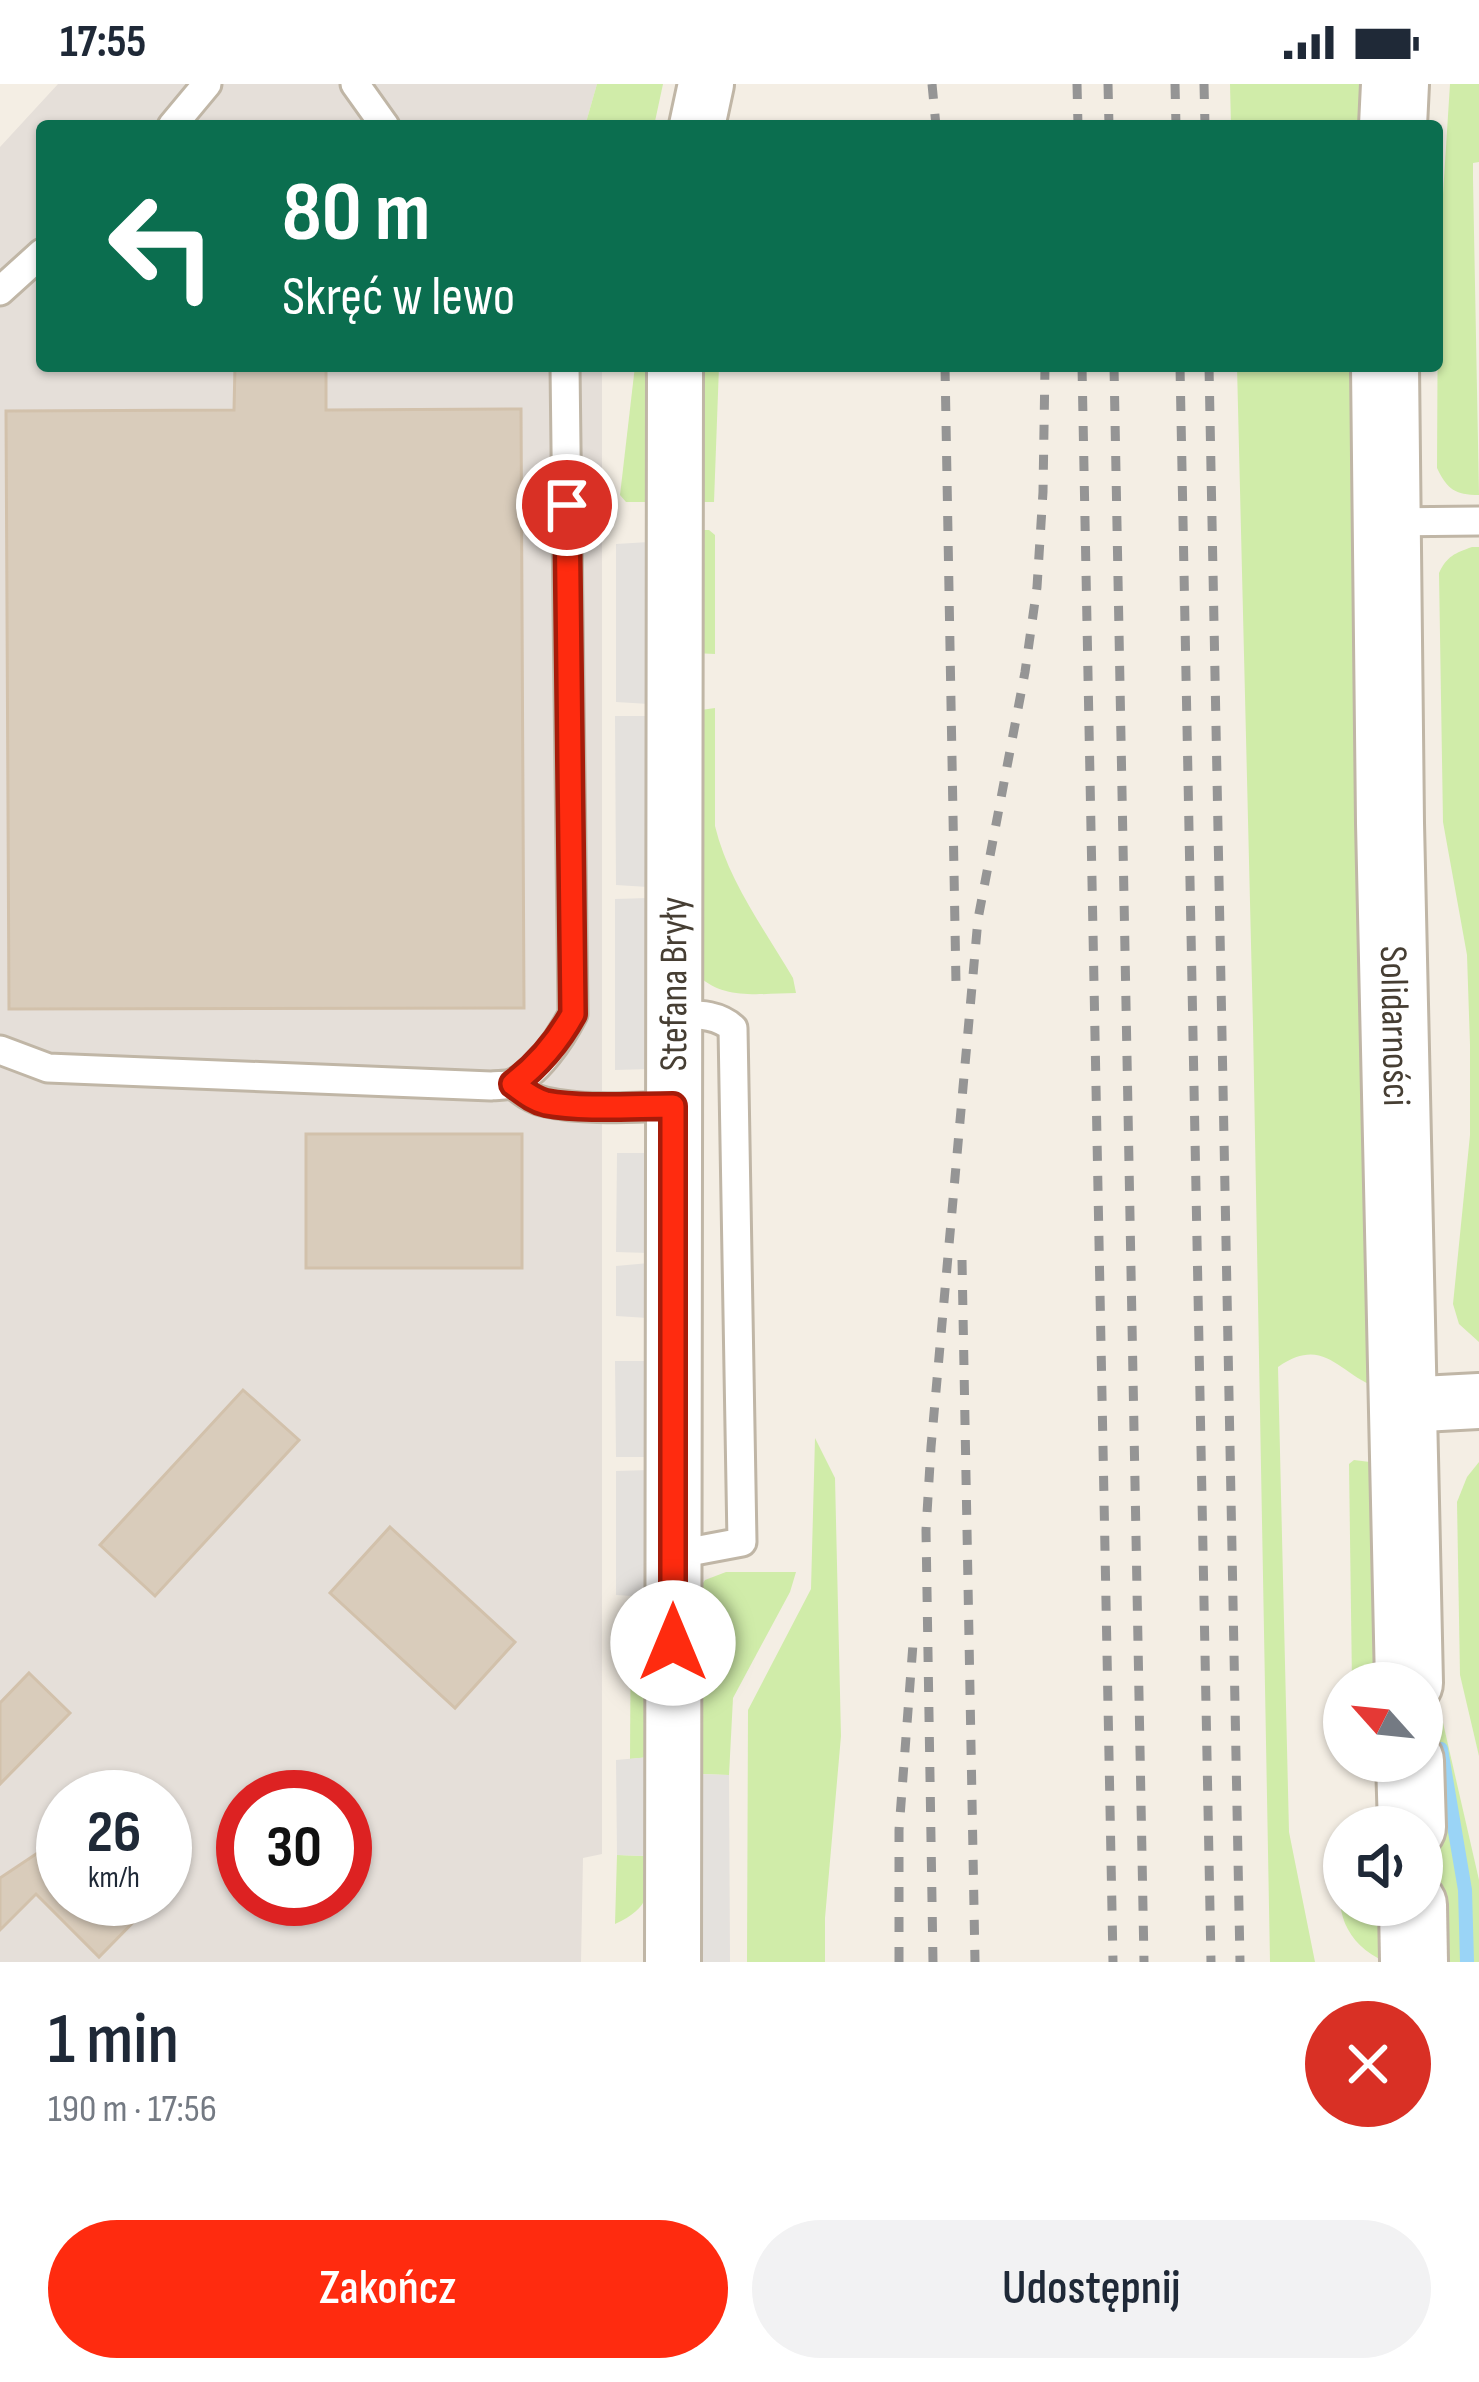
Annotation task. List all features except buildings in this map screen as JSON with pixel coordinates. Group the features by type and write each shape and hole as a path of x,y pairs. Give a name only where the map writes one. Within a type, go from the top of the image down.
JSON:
{"street":[{"path":"698,120 706,84"},
{"path":"1393,120 1395,84"},
{"name":"Stefana Bryły","path":"673,1962 675,372"},
{"name":"Solidarności","path":"1385,372 1409,1662"},
{"path":"1403,1405 1479,1401"},
{"path":"1413,1926 1414,1962"}],"lane":[{"path":"177,120 207,84"},
{"path":"355,84 381,120"},
{"path":"0,291 36,258"},
{"path":"0,1049 48,1068 490,1086 513,1084 558,1042 573,1014 565,372"},
{"path":"1386,522 1479,520"},
{"path":"673,1014 712,1016 733,1028 742,1542 673,1555"},
{"path":"513,1084 547,1103 673,1106"}],"shaded area":[{"path":"58,84 597,84 587,120 36,120 36,372 602,372 602,1854 583,1858 581,1962 0,1962 0,147"},
{"path":"649,542 649,704 616,702 616,544"},
{"path":"651,712 648,887 616,885 615,716"},
{"path":"648,898 650,1069 615,1070 615,899"},
{"path":"617,1153 651,1153 648,1253 616,1252"},
{"path":"649,1263 648,1318 616,1316 616,1266"},
{"path":"615,1361 651,1361 651,1457 616,1457"},
{"path":"650,1470 648,1597 616,1595 616,1471"},
{"path":"650,1757 647,1856 617,1855 616,1760"},
{"path":"696,1774 729,1775 730,1962 695,1962"}],"green space":[{"path":"597,84 663,84 655,120 587,120"},
{"path":"1230,84 1372,84 1369,120 1231,120"},
{"path":"1450,84 1479,84 1479,162 1473,163 1473,179 1479,495 1453,489 1437,468 1437,372 1443,372 1443,194"},
{"path":"634,372 653,372 651,502 626,502 620,495"},
{"path":"695,372 719,372 714,502 694,502"},
{"path":"1237,372 1358,372 1376,1387 1319,1356 1294,1358 1278,1367 1289,1832 1315,1962 1270,1962"},
{"path":"693,530 715,535 715,654 693,653"},
{"path":"1479,547 1479,1342 1459,1324 1453,1304 1470,1135 1470,1045 1467,955 1443,822 1439,573 1452,556"},
{"path":"715,708 715,826 738,886 793,978 796,993 732,992 699,976 694,711"},
{"path":"815,1438 835,1478 841,1736 825,1962 747,1962 748,1710 811,1589"},
{"path":"1354,1460 1378,1463 1382,1662 1352,1662 1349,1464"},
{"path":"1479,1462 1479,1756 1460,1675 1457,1502"},
{"path":"726,1572 796,1572 733,1698 729,1775 696,1774 696,1594 705,1580"},
{"path":"631,1595 648,1596 650,1757 630,1759"},
{"path":"1443,1723 1479,1880 1479,1962 1439,1962 1443,1806 1436,1806 1435,1782 1443,1782"},
{"path":"617,1855 647,1856 649,1879 642,1905 615,1924"},
{"path":"1347,1926 1386,1926 1386,1962 1360,1945"}],"waterway":[{"path":"1443,1761 1465,1890 1467,1962"}],"railway":[{"path":"932,84 935,120"},
{"path":"1077,84 1078,120"},
{"path":"1108,84 1109,120"},
{"path":"1175,84 1176,120"},
{"path":"1204,84 1205,120"},
{"path":"945,372 956,984"},
{"path":"933,1962 926,1530 931,1447 978,919 1037,587 1045,372"},
{"path":"1082,372 1113,1962"},
{"path":"1114,372 1144,1962"},
{"path":"1180,372 1211,1962"},
{"path":"1209,372 1240,1962"},
{"path":"962,1260 975,1962"},
{"path":"899,1962 899,1830 913,1644"}],"route":[{"path":"567,505 573,1014 558,1042 513,1084 547,1103 673,1106 673,1643"}]}
